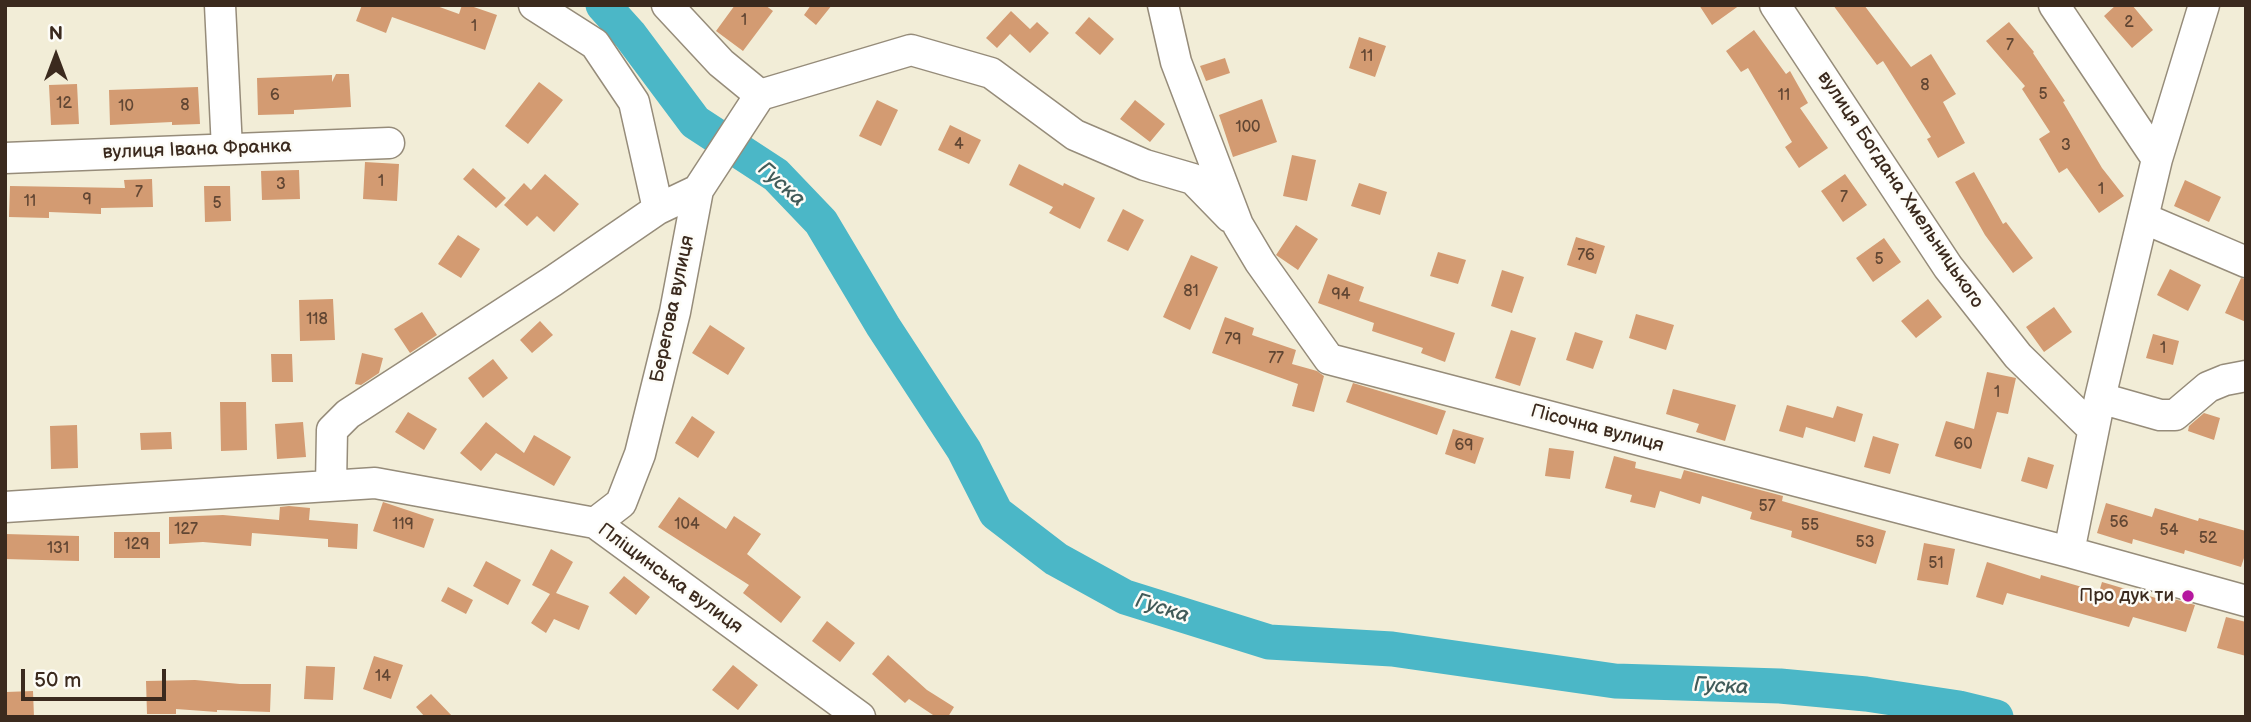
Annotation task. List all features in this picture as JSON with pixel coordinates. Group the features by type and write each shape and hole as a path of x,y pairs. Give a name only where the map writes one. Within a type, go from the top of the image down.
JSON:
{"street":[{"path":"220,5 227,149"},
{"path":"534,5 595,44 634,102 658,209"},
{"path":"667,5 721,64 760,95 911,50 991,74 1075,135 1145,165 1193,179 1238,225"},
{"name":"Пісочна вулиця","path":"1163,5 1177,62 1238,225 1260,262 1329,359 2069,552 2246,601"},
{"name":"вулиця Богдана Хмельницького","path":"1774,5 1948,267 2018,356 2093,429"},
{"path":"2054,5 2157,159"},
{"path":"2069,552 2093,429 2157,159 2204,5"},
{"name":"Берегова вулиця","path":"595,523 621,503 640,454 675,312 698,190 760,95"},
{"name":"вулиця Івана Франка","path":"5,158 389,142"},
{"path":"331,485 332,430 348,414 553,281 658,209 698,190"},
{"path":"2143,218 2246,262"},
{"path":"2100,398 2160,415 2175,415 2208,387 2246,376"},
{"name":"Пліщинська вулиця","path":"5,507 375,483 595,523 857,716"}],"building":[{"path":"362,5 434,5 459,14 462,5 468,5 497,15 485,50 392,17 386,33 356,21"},
{"path":"735,5 765,5 773,11 743,51 716,31"},
{"path":"811,5 832,5 816,25 804,15"},
{"path":"1699,5 1740,5 1712,25"},
{"path":"1833,5 1864,5 1911,67 1931,54 1956,94 1943,102 1965,143 1938,158 1927,139 1931,137 1883,61 1877,65"},
{"path":"2116,5 2132,5 2153,30 2132,48 2104,16"},
{"path":"1011,11 1030,29 1037,22 1049,33 1030,53 1010,34 997,48 986,38"},
{"path":"1089,17 1114,39 1100,55 1075,33"},
{"path":"2009,22 2034,52 2102,168 2124,196 2099,213 2067,168 2059,173 2039,139 2050,132 2022,89 2025,86 1986,41"},
{"path":"1754,30 1786,74 1790,71 1808,103 1800,108 1828,148 1799,168 1785,147 1792,142 1748,68 1741,72 1726,51"},
{"path":"1359,37 1386,46 1375,77 1349,68"},
{"path":"1225,58 1230,73 1206,81 1200,66"},
{"path":"336,74 349,74 351,107 258,115 257,78 332,75 332,82"},
{"path":"539,82 563,100 528,144 505,126"},
{"path":"77,84 79,124 51,125 49,85"},
{"path":"198,87 200,124 172,125 172,122 110,125 109,90"},
{"path":"1262,99 1277,142 1233,157 1219,115"},
{"path":"877,100 898,110 881,146 859,136"},
{"path":"1135,100 1165,124 1150,142 1120,119"},
{"path":"950,125 981,140 969,164 938,150"},
{"path":"1292,155 1316,160 1307,201 1283,196"},
{"path":"365,162 399,164 397,201 363,199"},
{"path":"1019,164 1063,186 1064,183 1095,198 1080,229 1049,213 1053,207 1009,185"},
{"path":"473,168 506,198 496,208 463,179"},
{"path":"299,170 300,199 262,200 261,171"},
{"path":"1974,172 2003,224 2006,222 2033,258 2013,273 1985,235 1955,182"},
{"path":"545,174 579,204 554,232 537,216 527,226 504,205 524,183 531,190"},
{"path":"1845,174 1867,205 1843,222 1821,191"},
{"path":"152,179 153,207 101,208 101,214 49,212 49,218 9,217 10,186 125,188 124,180"},
{"path":"2185,180 2221,197 2209,222 2174,206"},
{"path":"1359,183 1387,192 1380,215 1351,206"},
{"path":"204,186 230,186 231,221 205,222"},
{"path":"1123,209 1144,220 1128,251 1107,241"},
{"path":"1296,225 1318,239 1298,270 1276,255"},
{"path":"458,235 480,249 461,278 438,264"},
{"path":"1576,237 1605,246 1596,274 1567,265"},
{"path":"1884,238 1901,262 1873,282 1856,258"},
{"path":"1438,252 1466,260 1458,284 1430,276"},
{"path":"1191,255 1218,267 1190,330 1163,317"},
{"path":"2170,269 2201,285 2188,311 2157,295"},
{"path":"1502,270 1524,277 1512,313 1491,306"},
{"path":"1328,274 1364,287 1359,301 1455,333 1445,362 1421,353 1423,348 1372,331 1374,323 1318,303"},
{"path":"2241,278 2246,279 2246,322 2225,313"},
{"path":"333,299 335,340 300,341 299,300"},
{"path":"1928,299 1942,317 1916,338 1901,321"},
{"path":"2054,307 2072,332 2044,352 2026,327"},
{"path":"422,312 437,335 410,353 394,329"},
{"path":"1636,314 1674,325 1666,350 1629,338"},
{"path":"1225,317 1254,328 1252,335 1296,350 1292,364 1317,371 1324,376 1314,412 1292,406 1298,384 1212,353"},
{"path":"540,321 553,335 532,353 520,340"},
{"path":"710,325 745,348 728,375 692,353"},
{"path":"1511,330 1536,338 1520,386 1495,378"},
{"path":"1575,332 1603,341 1593,369 1566,360"},
{"path":"2153,334 2179,341 2173,365 2146,358"},
{"path":"362,353 383,358 379,373 361,385 355,384"},
{"path":"271,354 292,354 293,382 272,382"},
{"path":"493,359 508,378 483,398 468,378"},
{"path":"1987,372 2016,378 2008,414 1997,412 1981,469 1935,456 1946,421 1974,429"},
{"path":"1353,383 1446,411 1437,435 1346,402"},
{"path":"1673,389 1736,405 1725,441 1696,432 1699,424 1666,414"},
{"path":"220,402 246,402 247,450 221,451"},
{"path":"1787,405 1833,418 1837,406 1863,414 1855,442 1806,427 1803,438 1779,431"},
{"path":"408,412 437,429 424,450 395,432"},
{"path":"2204,413 2220,418 2214,440 2188,431 2189,426"},
{"path":"692,416 715,432 698,458 675,443"},
{"path":"303,422 306,457 277,459 275,424"},
{"path":"486,422 524,453 534,435 571,457 554,486 496,453 481,471 460,453"},
{"path":"77,425 78,468 51,469 50,426"},
{"path":"1453,429 1484,438 1475,464 1445,454"},
{"path":"171,432 172,449 141,450 140,433"},
{"path":"1873,436 1899,444 1890,474 1864,467"},
{"path":"1549,448 1574,451 1570,479 1545,476"},
{"path":"1614,456 1636,462 1635,468 1681,479 1684,470 1783,496 1782,501 1886,531 1876,564 1791,537 1792,531 1750,519 1752,512 1702,496 1700,504 1660,491 1655,508 1630,502 1632,495 1605,488"},
{"path":"2028,457 2054,465 2047,489 2021,481"},
{"path":"679,497 726,529 734,516 761,534 747,554 801,597 781,623 743,593 749,585 658,527"},
{"path":"383,502 434,519 424,548 373,531"},
{"path":"2106,503 2152,517 2155,508 2246,531 2246,552 2241,567 2185,550 2184,554 2133,539 2132,544 2097,533"},
{"path":"280,507 310,508 309,520 358,524 357,549 328,547 328,539 252,533 251,546 203,542 169,544 169,517 223,515 279,520"},
{"path":"114,532 160,532 160,558 114,558"},
{"path":"5,534 79,536 79,561 5,559"},
{"path":"1924,543 1955,549 1948,585 1917,580"},
{"path":"551,549 573,562 556,593 589,606 579,630 554,619 546,633 531,623 550,594 532,585"},
{"path":"486,561 521,580 508,605 473,586"},
{"path":"1987,562 2040,579 2041,575 2099,592 2102,582 2166,601 2167,597 2195,605 2186,632 2133,617 2129,627 2007,593 2003,605 1976,597"},
{"path":"624,576 650,597 636,615 609,593"},
{"path":"448,587 473,600 466,614 441,601"},
{"path":"2226,617 2246,622 2246,656 2217,648"},
{"path":"827,621 855,643 840,662 812,641"},
{"path":"888,655 927,690 954,707 948,717 936,717 909,699 905,703 872,674"},
{"path":"374,656 403,665 391,699 363,689"},
{"path":"733,665 758,685 738,710 712,690"},
{"path":"306,666 335,667 333,700 304,699"},
{"path":"195,680 271,684 270,712 176,709 176,714 147,714 146,681"},
{"path":"33,691 34,717 7,717 6,692"},
{"path":"431,694 453,717 425,717 416,707"}],"waterway":[{"name":"Гуска","path":"603,5 630,35 695,122 776,175 821,222 883,326 964,450 996,513 1056,559 1125,597 1269,642 1392,649 1615,681 1780,686 1866,694 1959,708 1996,717"}],"place":[{"name":"Про дук ти","path":"2188,596"}]}
